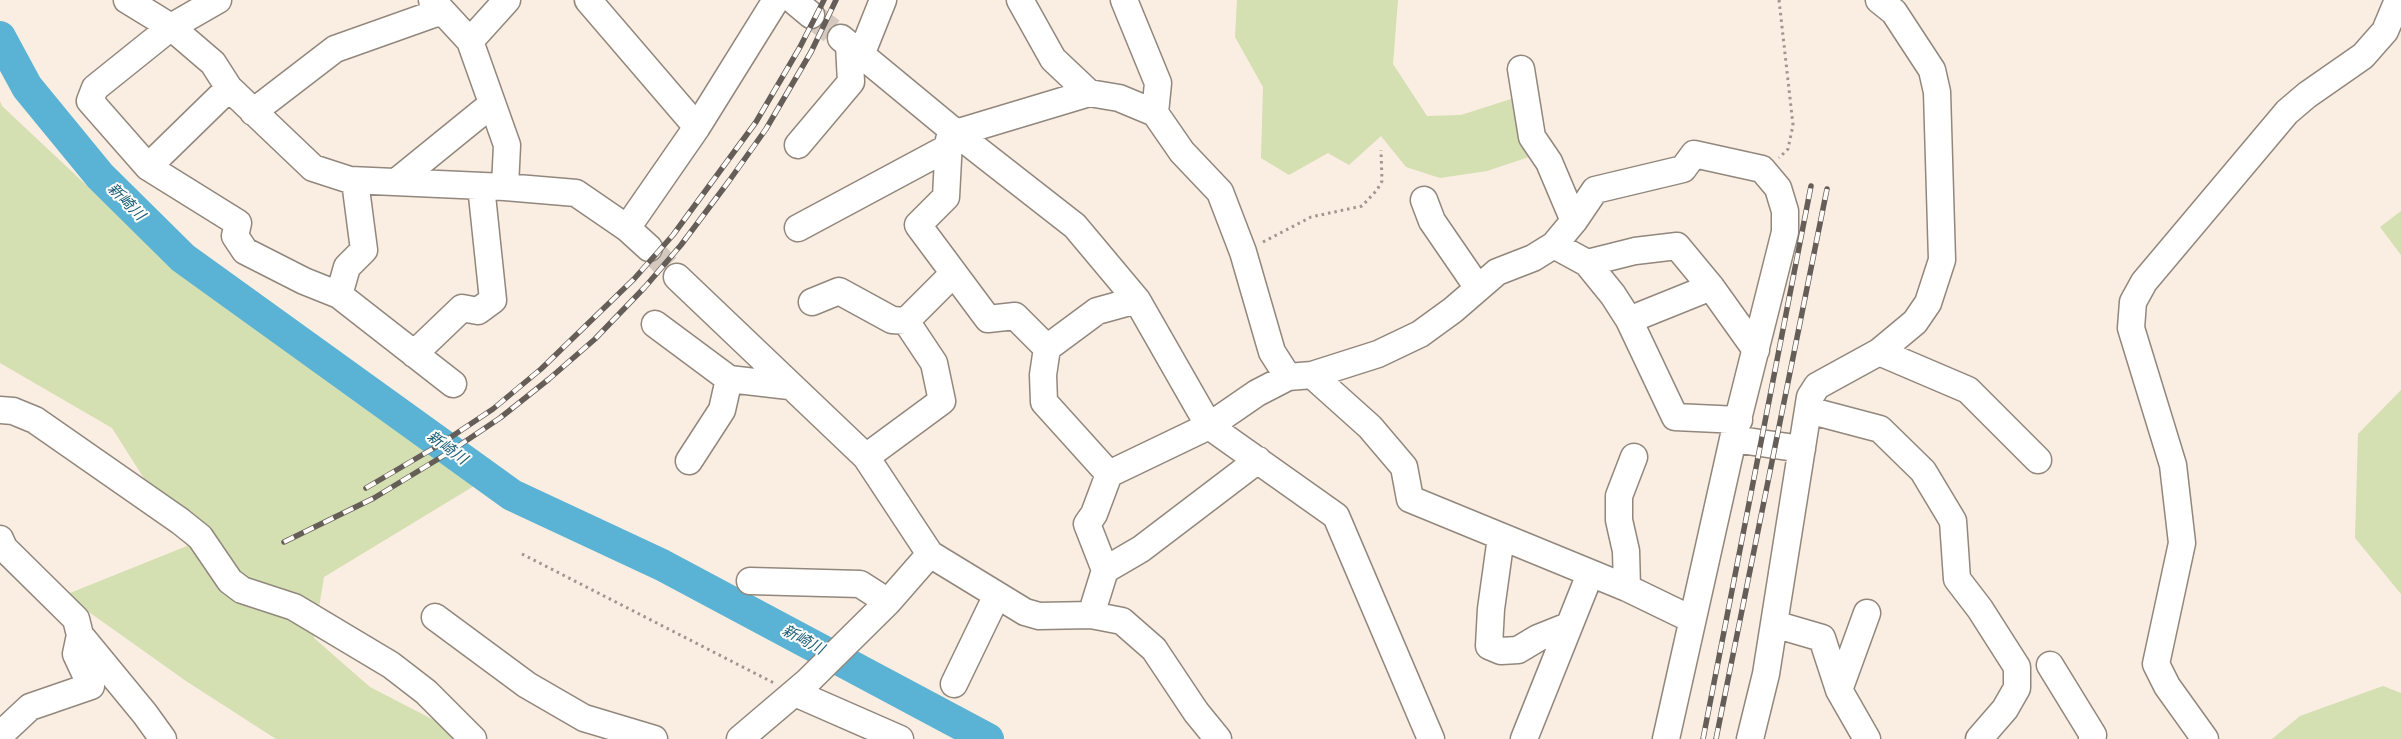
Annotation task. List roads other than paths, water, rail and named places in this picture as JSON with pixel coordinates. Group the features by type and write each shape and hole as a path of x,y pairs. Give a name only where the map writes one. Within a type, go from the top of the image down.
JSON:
{"street":[{"path":"127,0 171,27 213,63 229,88 313,168 332,176 355,181 493,186 576,193 627,228 649,248"},
{"path":"218,0 171,27 95,88 90,101 148,167 238,223 235,236 245,252 304,281 339,295 453,384"},
{"path":"470,41 506,0"},
{"path":"588,0 697,126"},
{"path":"627,228 697,126 776,0"},
{"path":"798,144 851,82 850,46 884,0"},
{"path":"1020,0 1053,59 1089,93"},
{"path":"1124,0 1158,83 1155,113"},
{"path":"1750,739 1766,674 1810,397 1817,386 1879,352 1915,322 1928,303 1942,260 1937,92 1932,70 1894,12 1880,0"},
{"path":"2205,739 2167,686 2156,664 2182,543 2173,465 2131,328 2133,302 2144,282 2287,112 2307,95 2363,56 2385,31 2398,0"},
{"path":"253,112 335,49 437,5 470,41 507,145 493,186 493,300 478,311 462,308 414,354"},
{"path":"850,46 952,140 1075,226 1137,300 1209,426 1336,516 1431,739"},
{"path":"1521,69 1532,137 1549,162 1574,221"},
{"path":"148,167 229,88"},
{"path":"798,228 952,140 1089,93 1118,98 1155,113 1182,152 1220,192 1243,252 1272,352 1300,376 1370,427 1404,467 1410,499 1452,514 1501,537 1627,588 1691,619"},
{"path":"396,182 492,104"},
{"path":"952,140 946,198 918,225 988,320 1014,316 1046,348"},
{"path":"1091,615 1105,570 1087,524 1094,514 1109,474 1209,426 1257,393 1300,376 1378,354 1420,334 1453,310 1497,272 1533,258 1554,245 1574,221 1595,190 1683,169 1694,154 1762,169 1778,188 1785,210 1785,232 1691,619 1666,739"},
{"path":"339,295 347,267 364,250 355,181"},
{"path":"1424,200 1432,221 1478,288"},
{"path":"1554,245 1587,263 1613,295 1629,320 1675,417 1736,429 1802,449"},
{"path":"1587,263 1636,251 1677,246 1711,287 1756,350"},
{"path":"812,302 839,291 892,320 906,321 953,274"},
{"path":"677,277 789,386 866,457 930,554 1025,612 1039,616 1091,615 1122,621 1154,649 1196,712 1218,739"},
{"path":"1629,320 1711,287"},
{"path":"1109,474 1044,402 1043,375 1046,348 1097,311 1137,300"},
{"path":"866,457 942,401 934,363 906,321"},
{"path":"655,324 729,379 789,386"},
{"path":"1879,352 1968,390 2038,460"},
{"path":"689,461 722,410 729,379"},
{"path":"0,410 13,411 36,420 180,521 200,537 230,581 242,590 294,607 391,665 426,692 473,739"},
{"path":"1808,410 1880,429 1923,471 1953,521 1957,579 1980,609 2017,667 2017,688 2005,709 1979,739"},
{"path":"1627,588 1626,551 1619,520 1619,496 1634,457"},
{"path":"1105,570 1141,549 1258,460"},
{"path":"1501,537 1491,609 1489,646 1501,651 1518,650 1538,638 1568,626"},
{"path":"0,539 4,548 76,619 80,635 145,714 163,739"},
{"path":"740,739 801,687 888,602 930,554"},
{"path":"1524,739 1590,574"},
{"path":"750,581 860,584 888,602"},
{"path":"954,684 997,595"},
{"path":"1840,690 1867,613"},
{"path":"435,617 527,686 584,718 654,739"},
{"path":"1774,624 1822,638 1840,690 1867,739"},
{"path":"0,735 30,707 91,686 76,654 80,635"},
{"path":"2050,665 2093,735 2092,739"},
{"path":"801,687 900,739"}],"waterway":[{"name":"新崎川","path":"0,37 27,87 100,176 183,258 512,495 662,565 988,739"}],"tunnel":[{"path":"811,15 841,38"},
{"path":"649,248 677,277"}],"railway":[{"path":"366,488 439,445 493,409 541,369 634,279 673,235 756,122 800,47 824,0"},
{"path":"284,542 374,498 448,453 500,418 595,339 645,287 681,245 766,129 811,52 836,0"},
{"path":"1703,739 1811,186"},
{"path":"1716,739 1827,189"}]}
